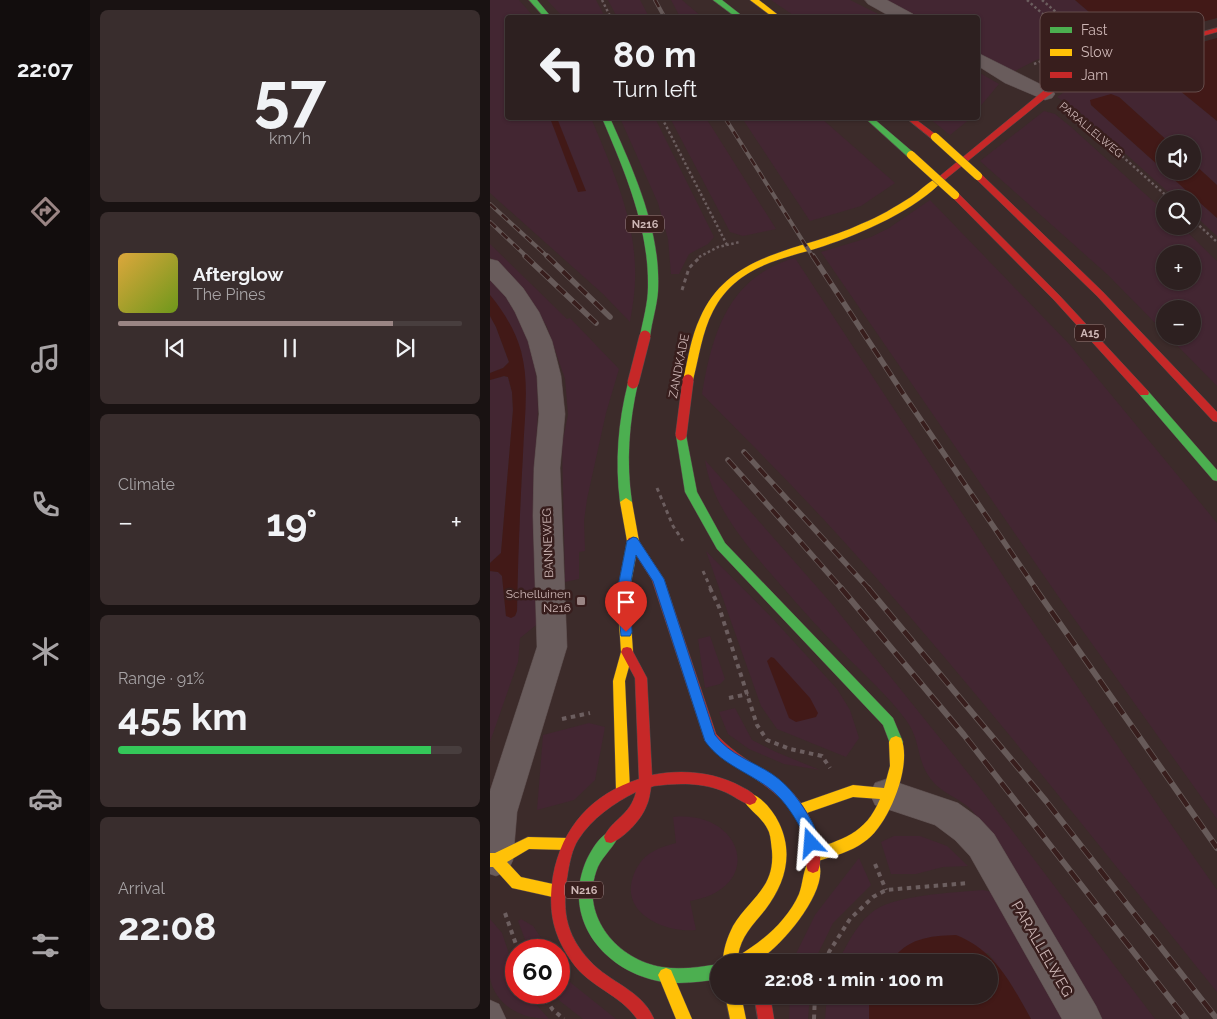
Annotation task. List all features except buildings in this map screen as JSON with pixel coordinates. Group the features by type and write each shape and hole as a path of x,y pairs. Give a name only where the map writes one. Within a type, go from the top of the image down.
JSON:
{"main road":[{"path":"533,0 546,15"},
{"path":"718,0 738,15"},
{"path":"754,0 776,15"},
{"name":"ZANDKADE","path":"1204,34 1217,30"},
{"name":"ZANDKADE","path":"814,856 862,836 871,827 894,779 897,763 897,745 888,722 721,546 691,492 681,435 688,380 702,323 714,301 725,287 755,263 778,254 835,239 887,217 923,193 1048,92"},
{"name":"N216","path":"607,120 642,210 648,238 653,288 645,336 626,408 624,488 633,541 623,592 627,652 619,681 623,790"},
{"name":"A15","path":"871,120 955,195 1021,260 1114,358 1217,477"},
{"name":"A15","path":"913,120 978,176 1052,244 1151,346 1217,418"},
{"name":"N216","path":"633,541 658,579 710,737 717,747 730,758 768,779 785,793 784,814 775,829 781,864 778,881 768,897 736,934 730,947 730,954"},
{"name":"N216","path":"570,894 585,884 590,866 601,846 631,818 640,805 646,781 641,678 627,652"},
{"name":"N216","path":"646,1019 632,999 612,988 589,971 571,947 559,920 570,894 568,844 586,820 605,802 623,790 663,777 706,779 727,786 784,814 809,831 814,856 811,878 801,904 791,921 761,954"},
{"path":"784,814 853,791 887,794"},
{"path":"568,844 528,843 493,860 517,883 570,894"},
{"name":"N216","path":"570,894 586,910 593,927 607,946 623,960 642,969 666,975 683,977 710,972"},
{"path":"666,975 684,1019"},
{"path":"735,1004 738,1019"},
{"path":"764,1004 766,1019"}],"street":[{"path":"874,0 902,15"},
{"path":"980,60 1012,79 1040,92"},
{"path":"1041,92 1045,94"},
{"name":"BANNEWEG","path":"490,266 515,294 527,312 540,341 549,376 552,414 547,468 552,647 500,812 493,860"},
{"name":"PARALLELWEG","path":"887,794 946,814 967,829 982,845 1083,1019"}],"lane":[{"path":"490,1013 493,1019"}],"path":[{"path":"602,0 610,15"},
{"path":"1027,0 1041,12"},
{"path":"1042,0 1056,12"},
{"path":"1012,79 1032,65 1040,62"},
{"name":"PARALLELWEG","path":"1045,94 1080,118 1160,190"},
{"path":"663,120 727,245 747,240"},
{"path":"1201,228 1217,242"},
{"path":"738,696 748,694 757,725 767,740 790,749 822,756 829,767"},
{"path":"828,954 850,919 873,897 886,890 1002,880"},
{"path":"504,906 514,939"},
{"path":"549,1004 564,1019"},
{"path":"814,1019 815,1004"}],"shaded area":[{"path":"490,0 519,0 532,15 505,15 505,120 592,120 620,191 631,229 635,275 630,322 603,294 490,193"},
{"path":"547,0 596,0 604,15 561,15"},
{"path":"608,0 640,0 648,15 616,15"},
{"path":"671,0 682,0 700,15 679,15"},
{"path":"771,0 850,0 880,15 793,15"},
{"path":"883,0 1075,0 1089,12 1040,12 1040,59 1013,72 980,54 980,15 912,15"},
{"path":"1075,0 1217,0 1217,121 1181,92 1204,92 1204,12 1089,12"},
{"path":"980,73 999,84 980,107"},
{"path":"1064,92 1181,92 1217,121 1217,185 1201,170 1201,135 1161,135 1119,97 1091,105 1156,163 1156,180 1175,180 1186,190 1166,190 1078,111 1057,97"},
{"path":"1111,94 1119,97 1161,135 1156,135 1156,163 1091,105 1090,100"},
{"path":"1044,111 1055,114 1071,127 1156,204 1156,235 1190,235 1201,245 1156,245 1156,290 1201,290 1201,245 1217,261 1217,386 1177,345 1201,345 1201,300 1156,300 1156,324 1108,275 980,161"},
{"path":"551,120 558,120 586,191 578,192"},
{"path":"621,120 656,120 714,237 708,244 689,254 679,274 671,274 668,239 658,203"},
{"path":"671,120 707,120 776,229 743,236 730,232"},
{"path":"743,120 823,120 895,183 861,206 810,221"},
{"path":"931,120 969,120 950,135"},
{"path":"1201,170 1217,185 1217,218 1201,204 1201,190 1186,190 1175,180 1201,180"},
{"path":"930,200 1070,345 1217,523 1217,819 1058,596 821,252 871,237 889,228"},
{"path":"1201,204 1217,218 1217,236 1201,221"},
{"path":"490,244 567,319 570,318 619,369 606,413 587,499 584,521 585,551 579,552 579,579 565,582 562,444 568,415 565,379 547,327 533,304 490,257"},
{"path":"795,258 1024,608 1217,890 1217,992 923,631 836,533 702,394 711,350 718,329 739,293 754,278 772,267"},
{"path":"490,277 504,293 524,326 537,381 536,448 540,622 520,638 518,662 490,742 490,571 498,572 502,576 506,616 515,616 517,611 525,405 524,369 521,351 490,295"},
{"path":"490,295 500,307 516,336 524,364 525,376 526,402 517,611 515,616 511,618 506,616 502,576 498,572 490,571 490,563 501,553 513,410 512,392 508,377 504,376 490,380 490,373 503,368 509,362 490,316"},
{"path":"490,316 509,362 503,368 490,373"},
{"path":"504,376 508,377 512,392 513,410 501,553 490,563 490,380"},
{"path":"705,460 831,603 980,788 1155,1019 1102,1019 1047,925 985,827 964,803 940,788 930,778 922,764 914,735 906,720 878,687 815,624 765,567 736,530 713,490"},
{"path":"706,551 774,620 837,689 850,710 859,738 846,757 777,729 761,706"},
{"path":"710,636 725,679 720,684 705,688 698,639"},
{"path":"771,657 810,698 818,713 816,717 796,722 789,718 767,661"},
{"path":"735,708 752,740 820,770 784,764 749,749 728,734 719,712"},
{"path":"589,723 605,727 595,780 574,800 537,810 543,735"},
{"path":"673,817 697,818 716,825 730,837 737,851 737,867 729,881 714,893 690,901 696,930 671,928 659,924 647,918 638,910 633,900 631,888 637,867 647,855 676,843"},
{"path":"894,836 920,836 947,846 968,866 943,867 916,874 891,874 881,842"},
{"path":"859,858 871,885 833,923 818,954 796,954 815,915"},
{"path":"983,890 992,892 1063,1019 1031,1019 998,966 998,954 842,954 860,924 880,907 907,898"},
{"path":"490,919 502,933 505,942 505,1004 536,1004 549,1019 520,1014 504,1004 493,988 490,978"},
{"path":"521,919 533,926 542,939 525,939 518,921"},
{"path":"956,935 986,954 897,954 911,943 936,936"},
{"path":"998,966 1009,981 1031,1019 869,1019 869,1004 998,1004"},
{"path":"570,982 616,1019 583,1019 564,1004 570,1004"},
{"path":"790,1004 809,1004 808,1019 789,1019"},
{"path":"826,1004 869,1004 869,1019 825,1019"}],"pier":[{"path":"1217,18 1217,38 1204,42 1204,21"}],"railway":[{"path":"655,0 663,15"},
{"path":"726,120 813,257"},
{"path":"490,204 548,257"},
{"path":"490,222 527,257"},
{"path":"525,256 596,323"},
{"path":"547,256 610,317"},
{"path":"813,256 904,395 1036,589"},
{"path":"744,452 869,589"},
{"path":"728,460 842,589"},
{"path":"841,588 964,735 1186,1019"},
{"path":"868,588 1046,801 1217,1019"},
{"path":"1035,588 1217,848"}],"traffic: fast":[{"path":"533,0 546,15"},
{"path":"717,0 738,15"},
{"path":"607,120 632,179 650,243 653,293 645,336"},
{"path":"871,120 911,155"},
{"path":"626,502 623,458 625,427 633,383"},
{"path":"1144,393 1217,477"},
{"path":"681,435 691,492 721,546 888,722 896,742"},
{"path":"611,837 597,854 588,873 585,892 587,910 594,928 605,944 621,958 640,968 660,974 680,976 710,972"}],"traffic: slow":[{"path":"754,0 775,15"},
{"path":"935,137 978,176"},
{"path":"911,155 955,195"},
{"path":"688,380 704,319 714,301 740,273 770,258 837,238 865,226 903,206 939,180"},
{"path":"623,790 619,681 627,652 623,593 633,541 626,502"},
{"path":"814,856 856,840 877,819 884,807 894,779 897,753 896,742"},
{"path":"798,810 853,791 887,794"},
{"path":"731,954 732,945 739,931 768,894 776,879 780,862 778,840 774,828 760,807 750,799"},
{"path":"490,860 496,860 528,843 568,844"},
{"path":"496,860 517,883 557,891"},
{"path":"755,954 779,934 798,910 806,896 813,866"},
{"path":"666,975 684,1019"},
{"path":"735,1004 738,1019"}],"traffic: jam":[{"path":"1204,34 1217,30"},
{"path":"939,180 1048,92"},
{"path":"913,120 935,137"},
{"path":"978,176 1100,294 1217,418"},
{"path":"955,195 1057,298 1144,393"},
{"path":"633,383 645,336"},
{"path":"681,435 688,380"},
{"path":"633,541 658,579 710,737 729,755 766,778 786,794 802,816 807,828 811,840 813,866"},
{"path":"611,837 631,818 640,805 646,781 641,678 627,652"},
{"path":"646,1019 635,1004 595,976 572,950 557,909 557,898 566,849 582,824 600,807 617,795 635,786 654,780 693,778 713,781 732,788 750,799"},
{"path":"764,1004 766,1019"}],"place":[{"name":"Schelluinen N216","path":"581,601"}],"route":[{"path":"626,632 623,592 633,541 658,579 710,737 717,747 730,758 768,779 785,793 804,820 809,831 811,843"}]}
